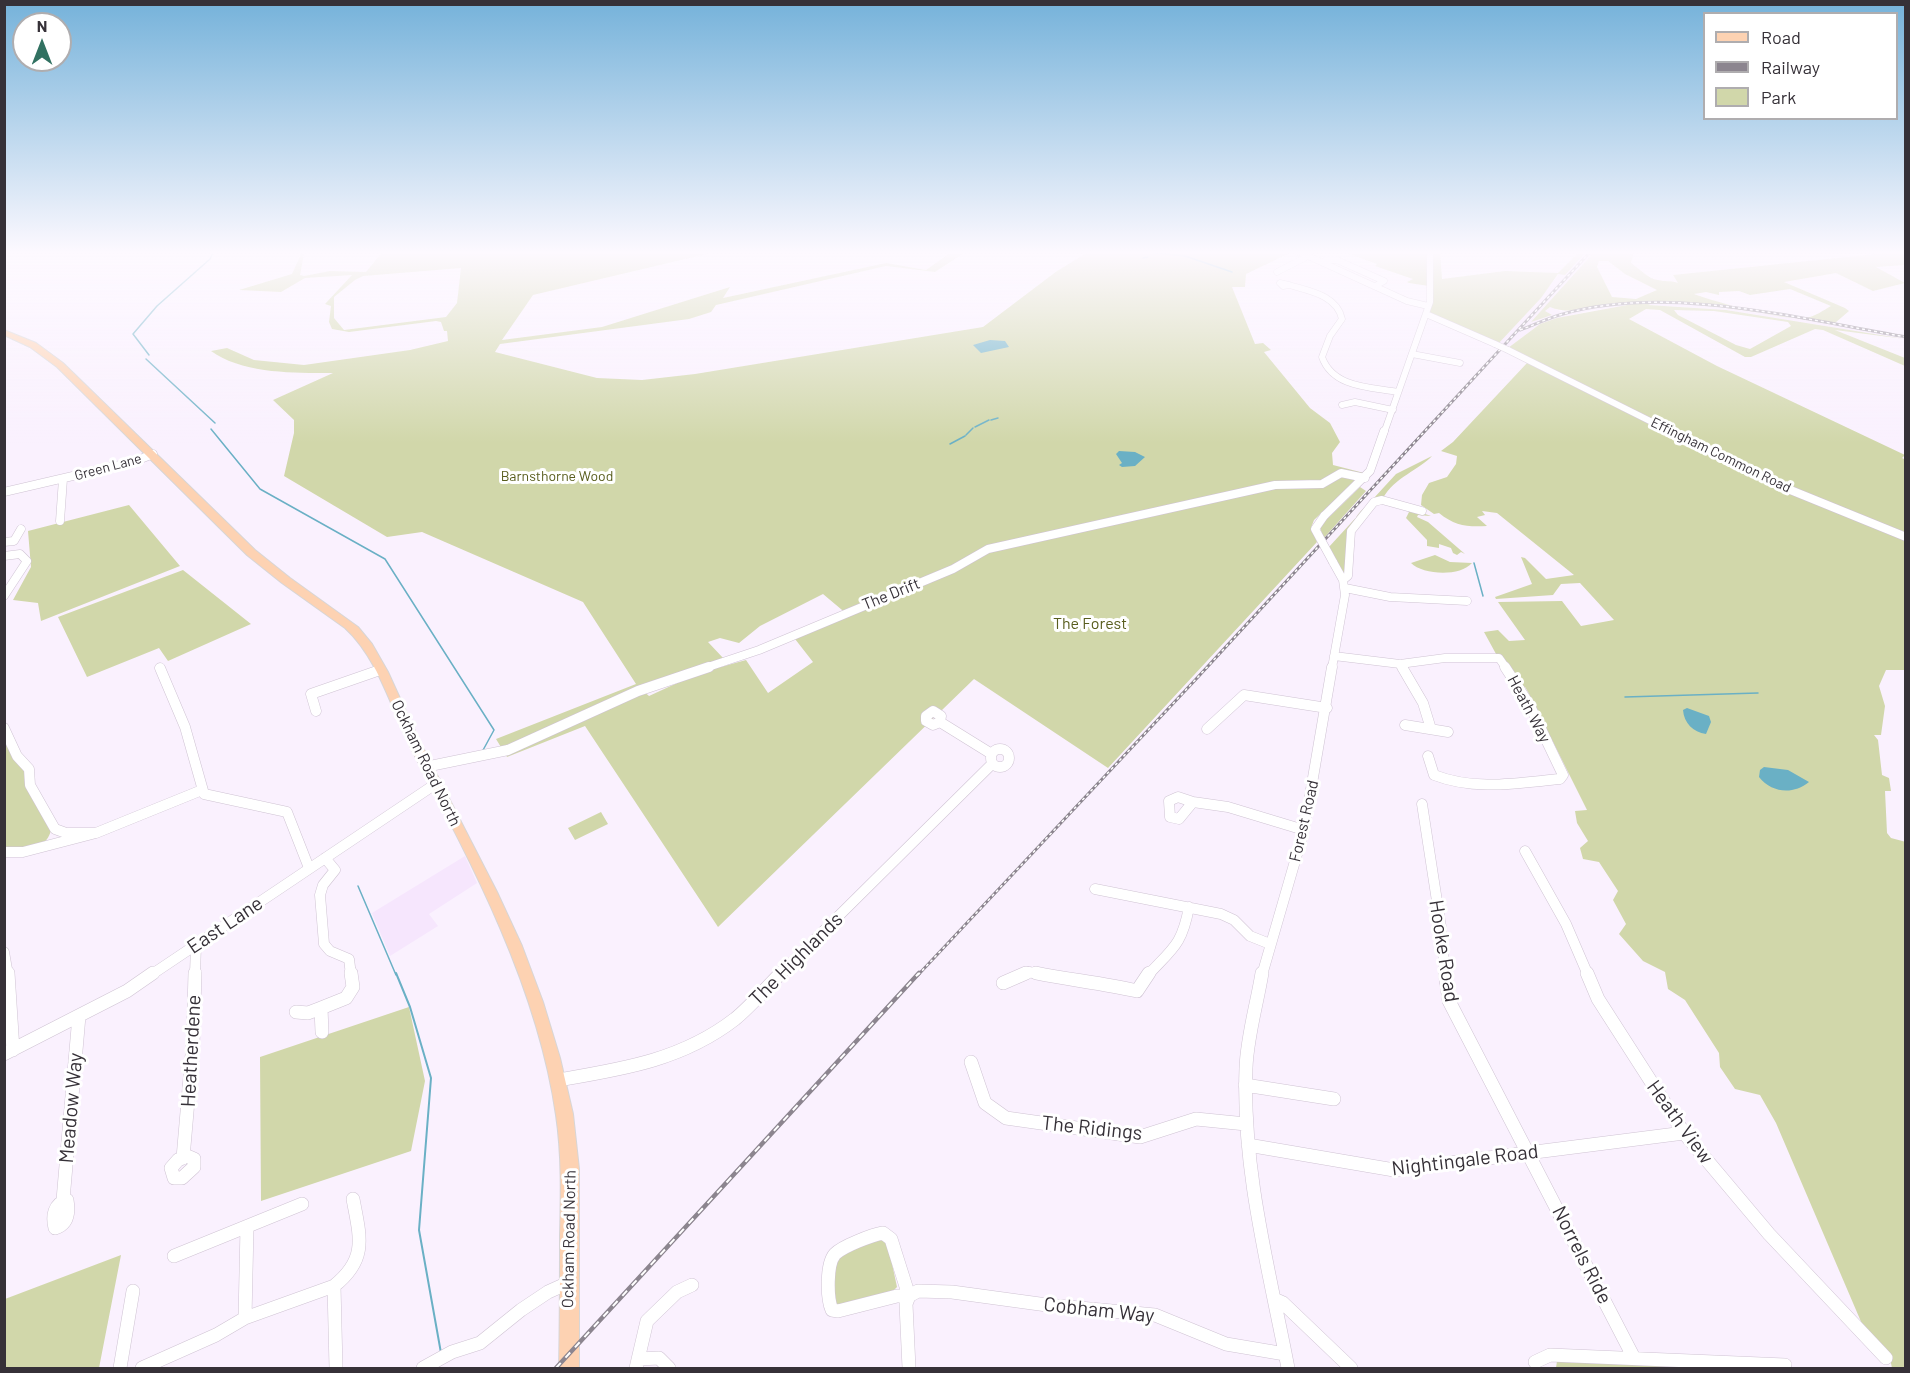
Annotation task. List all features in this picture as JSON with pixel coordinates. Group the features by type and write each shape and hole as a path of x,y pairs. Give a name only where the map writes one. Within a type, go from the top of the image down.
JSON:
{"main road":[{"name":"Ockham Road North","path":"4,332 35,346 153,454 243,546 358,633 380,670 413,740 430,766 529,983 558,1080 569,1138 569,1368"}],"street":[{"path":"1342,315 1342,319 1330,336 1322,357 1331,374 1349,382 1398,392"},
{"path":"1425,316 1380,448 1365,478 1324,516 1315,529 1344,584 1390,597 1467,601"},
{"name":"Effingham Common Road","path":"1425,316 1436,318 1508,350 1784,486 1905,537"},
{"path":"1412,354 1460,363"},
{"path":"1342,405 1355,402 1393,410"},
{"name":"Green Lane","path":"4,492 133,462 153,454"},
{"name":"The Drift","path":"430,766 508,750 638,691 759,651 953,568 988,549 1275,485 1319,484 1341,473 1365,478"},
{"name":"Green Lane","path":"60,521 63,479"},
{"name":"Forest Road","path":"1286,1361 1253,1190 1246,1124 1245,1085 1257,994 1304,830 1327,708 1344,584 1348,576 1351,531 1374,502 1382,500 1422,511"},
{"path":"4,542 14,540 21,529"},
{"path":"4,556 20,554 27,561 4,597"},
{"name":"Heath Way","path":"1334,656 1400,664 1469,657 1501,659 1529,704 1563,775 1560,779 1485,785 1465,784 1434,775 1428,756"},
{"path":"1400,664 1421,698 1430,717 1431,729"},
{"path":"160,668 187,733 202,790 210,796 261,804 287,812 309,868"},
{"path":"316,711 311,694 357,676 380,670"},
{"path":"1208,729 1244,695 1327,708"},
{"name":"The Highlands","path":"558,1080 667,1060 711,1038 737,1017 991,759 940,722"},
{"path":"1405,725 1448,732"},
{"path":"4,728 17,756 29,769 30,785 57,834 55,839 42,847"},
{"name":"East Lane","path":"9,1052 127,991 437,783"},
{"path":"4,852 23,852 96,833 129,822 202,790"},
{"path":"1193,802 1227,807 1304,830"},
{"name":"Hooke Road","path":"1422,804 1423,835 1441,930 1444,979 1449,1000 1527,1153"},
{"path":"55,829 66,834 96,833"},
{"name":"Heath View","path":"1526,851 1566,924 1598,999 1684,1133 1769,1234 1886,1358"},
{"path":"296,1012 308,1013 346,998 353,987 349,959 330,951 324,944 320,895 323,885 335,870 325,858"},
{"path":"1095,889 1227,916 1251,936 1270,944"},
{"path":"1003,983 1029,972 1068,980 1100,982 1137,991 1149,971 1179,942 1186,927 1189,907"},
{"name":"Heatherdene","path":"183,1158 192,1043 196,944"},
{"path":"4,952 8,958 9,1052"},
{"path":"321,1008 322,1032"},
{"name":"Meadow Way","path":"63,1200 79,1016"},
{"name":"The Ridings","path":"971,1062 984,1103 997,1115 1006,1118 1140,1137 1196,1119 1246,1124"},
{"path":"1245,1085 1334,1099"},
{"name":"Nightingale Road","path":"1248,1145 1386,1170 1684,1133"},
{"name":"Norrels Ride","path":"1527,1153 1634,1358"},
{"path":"142,1368 216,1335 245,1318 334,1286 344,1279 356,1264 362,1245 353,1199"},
{"path":"174,1256 302,1204"},
{"path":"245,1318 247,1227"},
{"name":"Cobham Way","path":"909,1368 906,1304 909,1296 891,1239 883,1233 872,1234 843,1249 831,1262 826,1299 832,1310 909,1296 923,1290 952,1292 1047,1305 1155,1315 1226,1344 1286,1361"},
{"path":"429,1365 449,1354 480,1343 521,1310 548,1292 568,1283"},
{"path":"669,1368 659,1358 638,1364 647,1322 677,1292 692,1285"},
{"path":"334,1286 336,1368"},
{"path":"120,1368 133,1291"},
{"path":"1274,1299 1283,1303 1351,1368"},
{"path":"1535,1362 1539,1358 1550,1355 1785,1365"}],"shaded area":[{"path":"1524,315 1573,315 1540,324 1508,348 1498,344"},
{"path":"1757,315 1773,315 1906,336 1905,339"},
{"path":"465,856 477,883 429,914 438,926 390,956 372,913"}],"green space":[{"path":"330,315 334,315 344,330 448,315 519,315 502,340 602,327 640,315 701,315 689,319 500,344 495,352 597,378 642,380 695,374 983,327 999,315 1243,315 1255,344 1263,343 1271,350 1264,352 1310,408 1330,423 1340,442 1332,453 1333,465 1364,473 1314,520 1311,528 1317,542 1108,768 974,679 718,927 585,726 507,757 496,739 636,684 583,602 422,532 387,537 284,476 294,433 294,420 273,400 333,373 269,371 238,364 211,351 227,348 254,360 304,365 410,350 448,341 447,331 444,331 441,322 436,321 349,332 332,329 329,322","holes":["823,594 848,615 795,639 813,662 768,693 746,660 699,673 649,696 640,688 724,659 708,642 720,638 739,643 760,626"]},
{"path":"1434,315 1525,315 1498,344"},
{"path":"1537,315 1552,315 1531,322"},
{"path":"1573,315 1636,315 1629,319 1717,366 1905,455 1902,458 1906,460 1905,670 1886,670 1879,686 1885,706 1881,735 1874,735 1878,740 1882,775 1889,778 1891,791 1885,791 1887,833 1891,838 1906,842 1905,1368 1892,1368 1889,1354 1865,1331 1776,1123 1760,1095 1735,1089 1720,1067 1719,1053 1685,1000 1668,989 1665,972 1643,961 1619,934 1626,924 1613,900 1618,891 1599,862 1583,859 1580,848 1588,841 1577,823 1575,811 1587,810 1528,692 1525,687 1513,685 1484,632 1498,630 1509,641 1525,640 1498,602 1562,601 1581,626 1614,620 1580,583 1561,584 1553,595 1496,599 1495,597 1532,584 1521,557 1525,558 1546,579 1574,575 1497,513 1482,511 1485,515 1477,517 1487,526 1467,526 1450,521 1439,513 1434,514 1421,505 1422,495 1429,483 1447,477 1456,464 1457,456 1441,451 1453,442 1527,363 1508,348 1540,324"},
{"path":"1669,315 1678,315 1736,345 1750,349 1791,326 1788,322 1741,315 1757,315 1905,339 1835,330 1905,358 1905,366 1823,330 1815,329 1751,357 1745,357"},
{"path":"1844,315 1835,323 1905,336 1795,318"},
{"path":"1432,456 1400,479 1383,498 1364,509 1396,474"},
{"path":"1360,487 1366,491 1323,539 1320,526"},
{"path":"129,505 180,566 41,621 38,603 13,600 31,567 28,531"},
{"path":"1399,505 1431,516 1418,515 1417,517 1428,522 1465,554 1461,552 1457,555 1451,548 1439,544 1439,548 1427,546 1427,540 1406,518 1409,512"},
{"path":"1357,516 1353,523 1350,555 1344,576 1328,548"},
{"path":"1435,555 1450,562 1472,563 1459,571 1442,573 1424,570 1411,563"},
{"path":"183,570 251,624 168,661 159,648 87,677 58,617"},
{"path":"4,737 24,766 51,830 39,846 26,849 5,847"},
{"path":"601,812 608,824 575,840 568,828"},
{"path":"409,1007 425,1081 411,1151 261,1201 260,1057"},
{"path":"876,1236 887,1240 897,1287 893,1291 836,1308 830,1282 836,1258"},
{"path":"121,1255 99,1368 5,1368 5,1299"},
{"path":"1557,1361 1715,1368 1556,1368"}],"water":[{"path":"990,340 1005,341 1009,347 981,353 973,345"},
{"path":"1119,451 1135,452 1145,457 1135,466 1122,467 1119,465 1122,463 1116,454"},
{"path":"1687,708 1709,716 1711,722 1706,734 1697,731 1687,723 1683,710"},
{"path":"1764,767 1788,770 1809,782 1796,789 1776,789 1759,777 1760,770"}],"waterway":[{"path":"149,315 133,334 149,355"},
{"path":"146,359 215,423"},
{"path":"991,420 998,418"},
{"path":"975,427 989,420"},
{"path":"966,435 973,428"},
{"path":"211,429 260,489 385,559 494,730 482,752"},
{"path":"950,444 965,436"},
{"path":"1474,563 1483,596"},
{"path":"1625,697 1758,693"},
{"path":"358,886 396,975"},
{"path":"396,973 410,1007 431,1078 419,1230 441,1353"}],"railway":[{"path":"918,975 1198,677 1532,315"},
{"path":"1520,330 1560,315"},
{"path":"1785,315 1906,337"},
{"path":"556,1368 919,973"}],"park label":[{"name":"Barnsthorne Wood","path":"557,476"},
{"name":"The Forest","path":"1090,624"}]}
